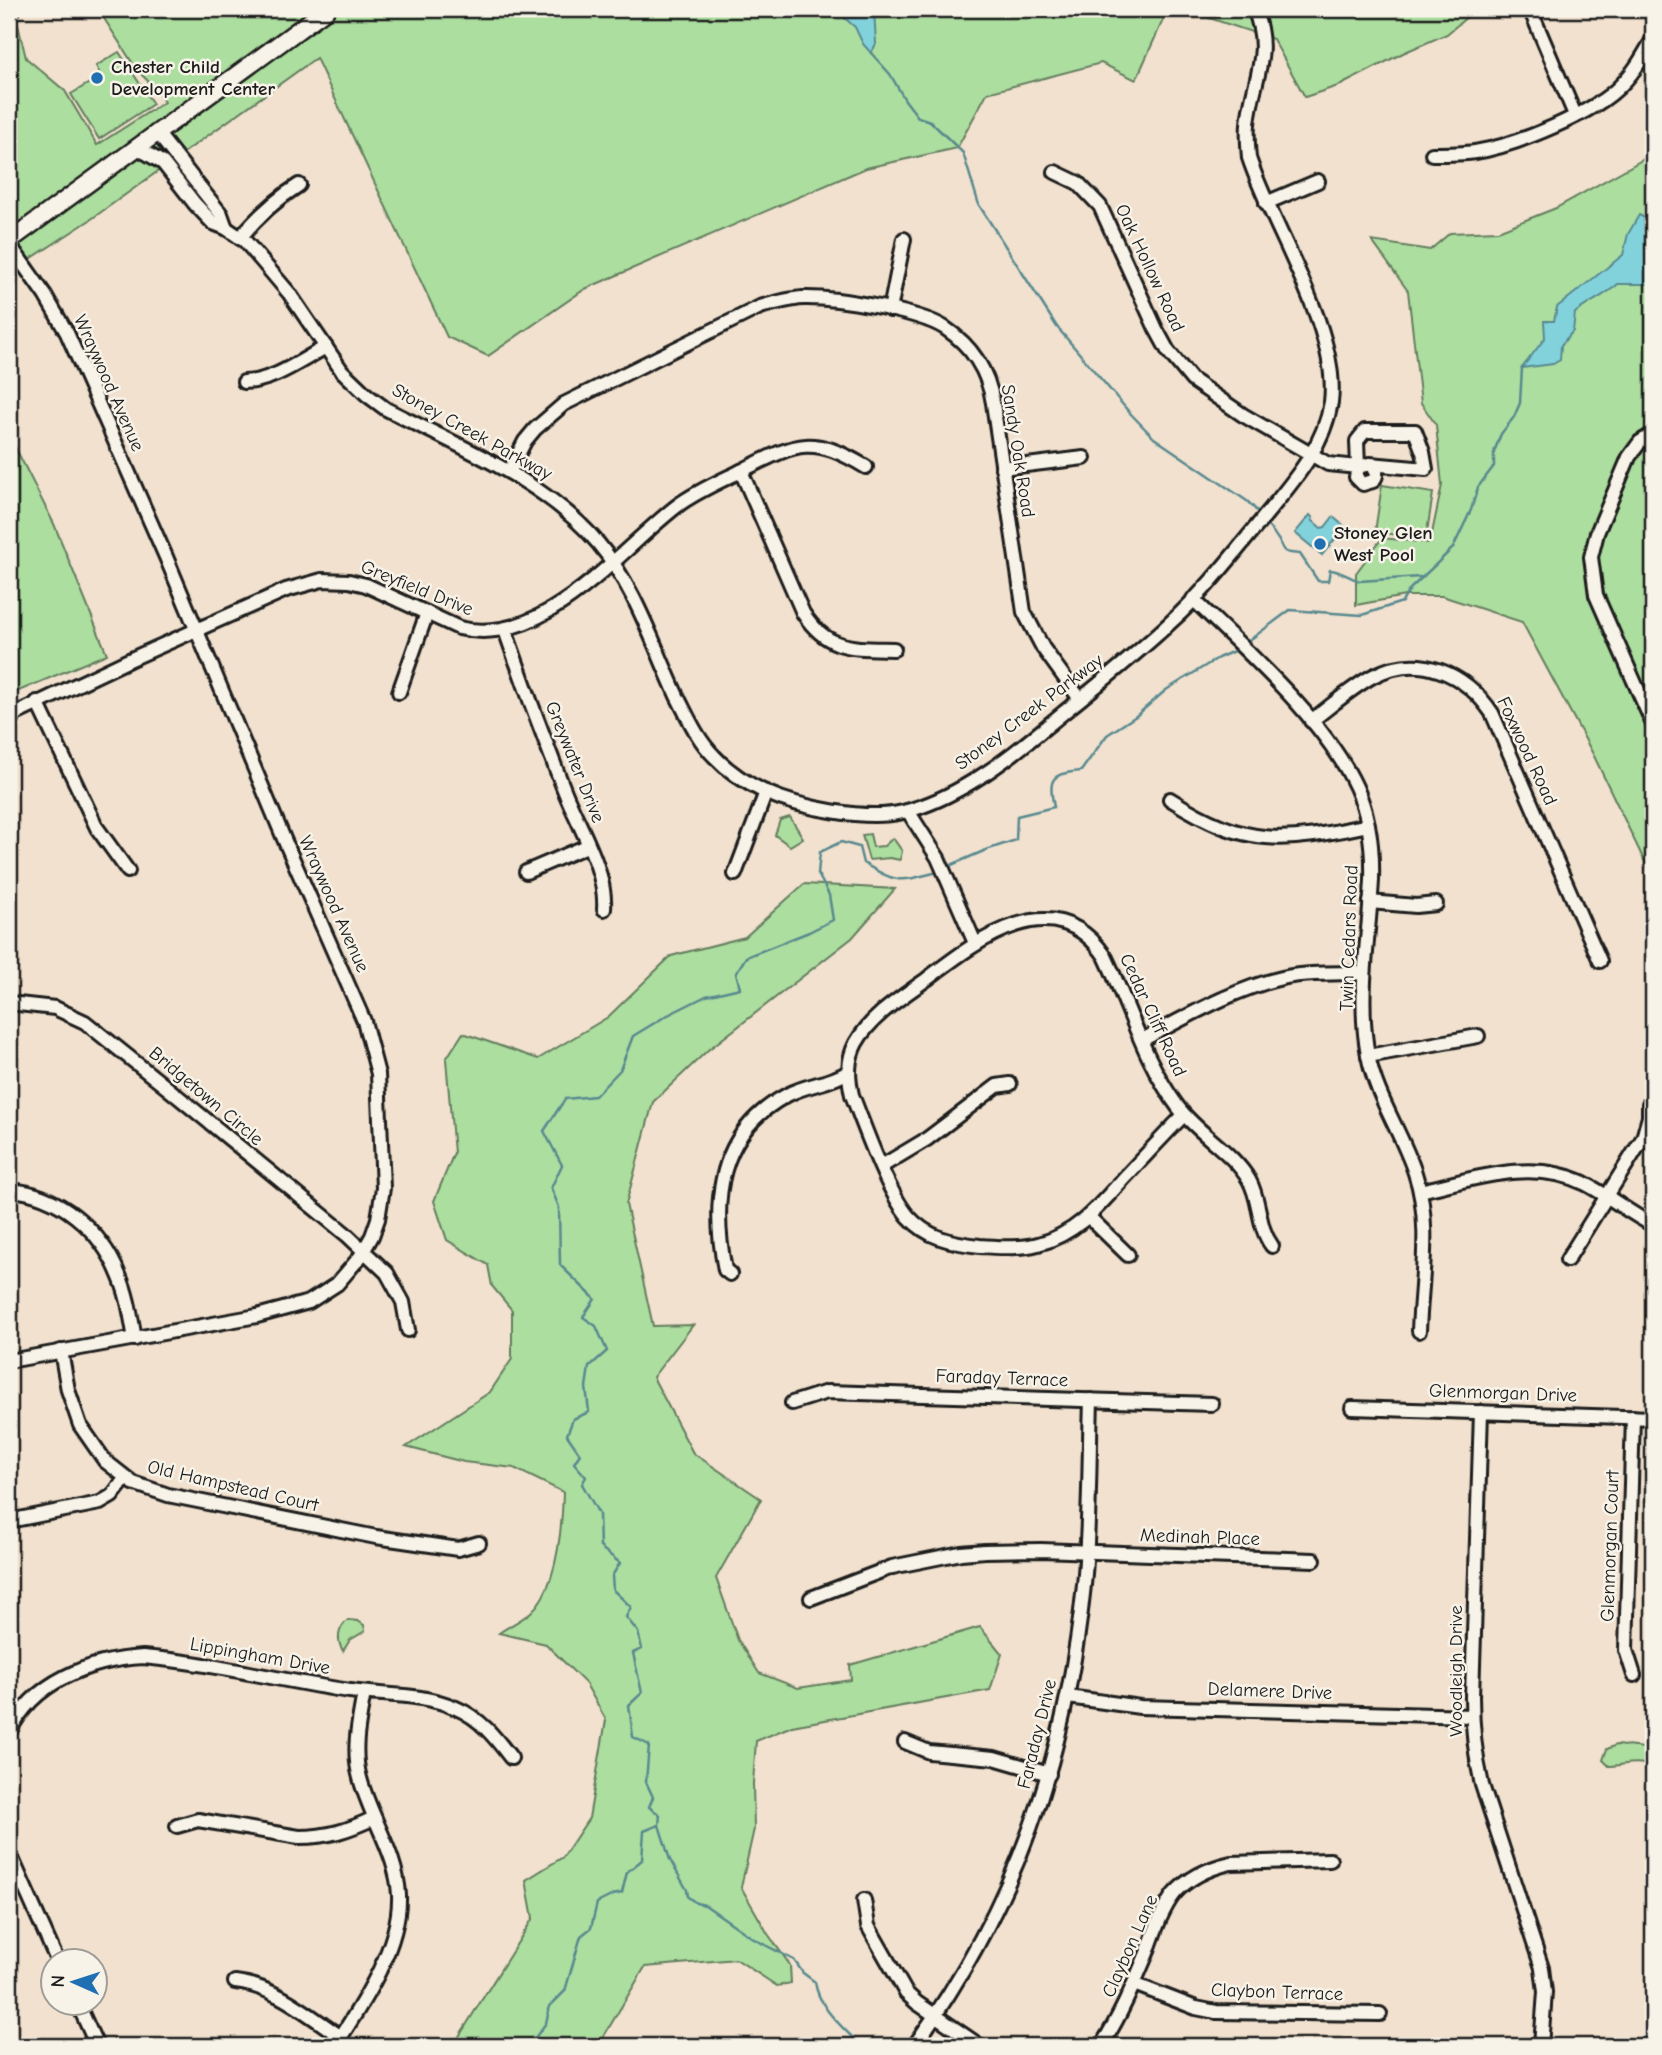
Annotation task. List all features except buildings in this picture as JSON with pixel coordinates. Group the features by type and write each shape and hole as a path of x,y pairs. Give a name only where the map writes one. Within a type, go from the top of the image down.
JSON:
{"main road":[{"path":"9,242 327,9"}],"street":[{"name":"Stoney Creek Parkway","path":"138,148 163,163 213,223 240,237 289,293 342,371 355,385 387,409 509,472 552,499 573,516 612,561 625,582 692,727 702,742 730,771 766,792 799,804 860,815 892,814 908,811 978,778 1080,699 1172,621 1292,483 1322,436 1331,402 1328,348 1249,158 1247,142 1250,109 1262,53 1254,9"},
{"path":"1530,9 1575,115"},
{"path":"1432,155 1477,152 1501,146 1606,99 1622,85 1653,39"},
{"name":"Stoney Creek Parkway","path":"158,134 221,214 226,228"},
{"name":"Oak Hollow Road","path":"1055,172 1077,183 1100,206 1156,329 1180,366 1204,389 1328,464 1426,469 1415,430 1365,432 1357,441 1364,465"},
{"path":"1266,203 1318,181"},
{"path":"240,237 260,213 299,185"},
{"path":"890,310 904,239"},
{"name":"Wraywood Avenue","path":"9,242 46,295 67,333 361,1012 374,1054 381,1098 383,1188 378,1219 364,1251 337,1284 303,1305 257,1316 9,1361"},
{"name":"Sandy Oak Road","path":"509,472 525,441 564,404 760,307 803,298 846,302 890,310 939,325 957,337 980,363 990,388 1024,612 1043,648 1080,699"},
{"path":"244,382 256,382 279,373 326,347"},
{"path":"1653,434 1640,442 1629,457 1597,533 1591,557 1596,595 1653,724"},
{"name":"Greyfield Drive","path":"9,717 286,590 332,579 366,585 458,628 471,631 505,630 536,619 551,610 587,584 679,505 741,471 787,450 814,445 835,450 866,467"},
{"path":"1003,468 1084,457"},
{"path":"741,471 810,624 820,635 839,646 894,649"},
{"name":"Twin Cedars Road","path":"1193,599 1311,721 1348,771 1357,789 1368,825 1372,853 1364,973 1365,1036 1382,1101 1411,1162 1420,1191 1423,1230 1419,1331"},
{"path":"399,692 427,613"},
{"name":"Greywater Drive","path":"505,630 546,744 604,889 604,909"},
{"name":"Foxwood Road","path":"1311,721 1364,681 1398,667 1422,666 1438,669 1472,688 1492,713 1600,961"},
{"path":"37,702 97,828 128,871"},
{"path":"735,874 766,792"},
{"path":"1170,799 1216,825 1260,837 1315,836 1368,825"},
{"path":"908,811 938,858 975,943"},
{"path":"526,872 587,846"},
{"path":"1370,902 1416,906 1436,904"},
{"name":"Cedar Cliff Road","path":"848,1072 853,1051 871,1024 904,995 975,943 993,933 1029,922 1055,921 1075,927 1094,941 1105,956 1167,1092 1184,1115 1227,1154 1250,1181 1262,1230 1272,1246"},
{"path":"1142,1040 1267,982 1294,976 1364,973"},
{"name":"Bridgetown Circle","path":"9,1003 55,1009 85,1022 364,1251 387,1273 397,1288 403,1302 408,1330"},
{"path":"1368,1055 1478,1035"},
{"path":"730,1274 725,1269 717,1219 721,1184 733,1149 749,1124 773,1103 804,1087 832,1081 848,1072 852,1095 882,1166 906,1214 925,1231 954,1243 1010,1248 1039,1244 1067,1233 1089,1217 1184,1115"},
{"path":"882,1166 927,1139 997,1086 1010,1084"},
{"path":"1567,1260 1643,1138 1649,1117 1649,1104"},
{"path":"1420,1191 1507,1172 1544,1171 1569,1177 1653,1225"},
{"path":"9,1191 47,1199 78,1218 95,1234 120,1276 135,1339"},
{"path":"1089,1217 1128,1255"},
{"name":"Old Hampstead Court","path":"61,1351 74,1413 105,1461 125,1479 168,1495 364,1535 458,1549 479,1543"},
{"name":"Faraday Terrace","path":"792,1403 827,1392 1212,1404"},
{"name":"Faraday Drive","path":"914,2046 936,2017 977,1949 1004,1895 1029,1836 1049,1774 1068,1697 1079,1626 1086,1553 1091,1400"},
{"name":"Glenmorgan Drive","path":"1352,1408 1653,1418"},
{"name":"Woodleigh Drive","path":"1481,1412 1472,1716 1476,1761 1542,1968 1545,1992 1541,2046"},
{"name":"Glenmorgan Court","path":"1633,1417 1626,1650 1634,1675"},
{"path":"9,1521 100,1503 112,1496 125,1479"},
{"name":"Medinah Place","path":"811,1598 892,1567 961,1553 1012,1549 1314,1560"},
{"name":"Lippingham Drive","path":"9,1733 24,1707 47,1687 71,1674 130,1658 160,1659 364,1693 424,1698 455,1707 482,1724 495,1736 510,1758"},
{"path":"235,1982 251,1983 277,1994 338,2042 392,1941 398,1912 398,1883 360,1779 357,1763 357,1737 364,1693"},
{"name":"Delamere Drive","path":"1068,1697 1140,1707 1472,1716"},
{"path":"905,1742 929,1752 993,1758 1049,1774"},
{"path":"177,1826 198,1820 299,1837 315,1837 346,1831 374,1818"},
{"path":"9,1852 12,1875 49,1946"},
{"name":"Claybon Lane","path":"1101,2046 1122,2012 1162,1914 1174,1895 1194,1878 1231,1863 1330,1860"},
{"path":"864,1900 868,1926 906,1993 980,2046"},
{"name":"Claybon Terrace","path":"1134,1984 1196,2008 1216,2012 1380,2014"},
{"path":"83,2016 97,2046"}],"green space":[{"path":"98,9 1168,9 1136,80 1101,63 987,93 957,148 866,168 585,289 488,356 447,337 316,58 90,220 9,273 9,11 18,25 26,58 65,91 97,145 164,102 137,70"},
{"path":"1182,9 1465,9 1468,16 1447,34 1341,85 1305,97 1273,39"},
{"path":"119,52 153,104 99,139 71,94 101,76 96,66"},
{"path":"1653,151 1653,879 1593,754 1522,622 1442,596 1405,596 1356,605 1356,573 1382,538 1430,543 1442,485 1436,425 1421,403 1408,291 1372,241 1430,250 1450,233 1498,231 1556,208 1649,156"},
{"path":"9,435 54,524 107,654 9,695"},
{"path":"1382,485 1433,493 1426,539 1375,532"},
{"path":"790,817 803,838 790,846 775,835 780,820"},
{"path":"870,834 873,847 884,846 893,838 902,851 900,860 869,860 862,835"},
{"path":"804,884 895,889 852,938 708,1050 653,1102 626,1204 653,1326 693,1325 653,1377 693,1453 761,1499 716,1578 738,1640 759,1673 798,1688 851,1680 850,1665 980,1627 1002,1654 990,1690 792,1726 756,1741 754,1829 741,1887 768,1934 790,1965 791,1983 777,1986 736,1959 645,1967 598,2046 453,2046 533,1918 526,1880 563,1857 589,1818 606,1720 586,1684 546,1644 499,1633 531,1612 547,1588 557,1556 563,1492 514,1468 464,1462 406,1447 490,1392 512,1359 512,1310 492,1286 488,1265 447,1240 434,1201 454,1153 446,1059 463,1033 538,1059 608,1017 671,956 745,937"},
{"path":"348,1620 358,1621 364,1625 365,1631 350,1640 343,1651 339,1634"},
{"path":"1616,1745 1653,1749 1653,1781 1644,1764 1609,1766 1603,1760 1607,1749"}],"water":[{"path":"834,9 874,9 876,44 871,53 855,27"},
{"path":"1639,215 1653,222 1653,284 1618,284 1575,313 1573,331 1561,345 1560,360 1553,364 1522,368 1545,338 1544,321 1554,321 1557,307 1623,255 1628,234"},
{"name":"Stoney Glen West Pool","path":"1310,515 1321,528 1333,517 1345,527 1322,555 1295,533"}],"waterway":[{"path":"871,53 890,74 918,117 930,121 963,153 979,205 1057,327 1154,438 1247,501 1258,512"},
{"path":"1247,642 1290,610 1362,615 1402,602 1410,589 1453,548 1471,510 1478,487 1494,466 1494,452 1501,434 1514,417 1520,403 1522,368"},
{"path":"1267,525 1285,551 1300,554 1318,581 1328,581 1330,570 1360,581 1420,577"},
{"path":"949,866 1016,840 1017,816 1054,807 1051,790 1054,779 1063,774 1081,771 1107,735 1136,716 1166,690 1234,651"},
{"path":"529,2046 546,2023 550,2006 565,1991 581,1936 591,1928 597,1903 622,1893 627,1872 642,1860 644,1831 659,1825 660,1815 649,1807 653,1797 646,1782 649,1745 633,1737 629,1705 642,1693 633,1653 642,1649 638,1632 626,1617 631,1607 613,1590 612,1576 620,1563 600,1547 599,1514 582,1484 586,1477 574,1463 580,1454 567,1435 573,1419 589,1412 586,1387 589,1367 607,1351 596,1326 583,1317 595,1299 560,1265 559,1207 551,1188 562,1165 544,1131 565,1099 595,1096 620,1070 633,1036 706,996 740,988 736,973 746,957 833,920 829,895 818,874 820,852 841,842 859,847 863,863 890,877 904,879 934,873"},
{"path":"659,1825 670,1860 687,1890 688,1897 705,1905 754,1939 794,1960 803,1973 815,1982 817,1992 827,2009 861,2046"}],"place":[{"name":"Chester Child Development Center","path":"97,78"},
{"name":"Stoney Glen West Pool","path":"1320,544"}]}
